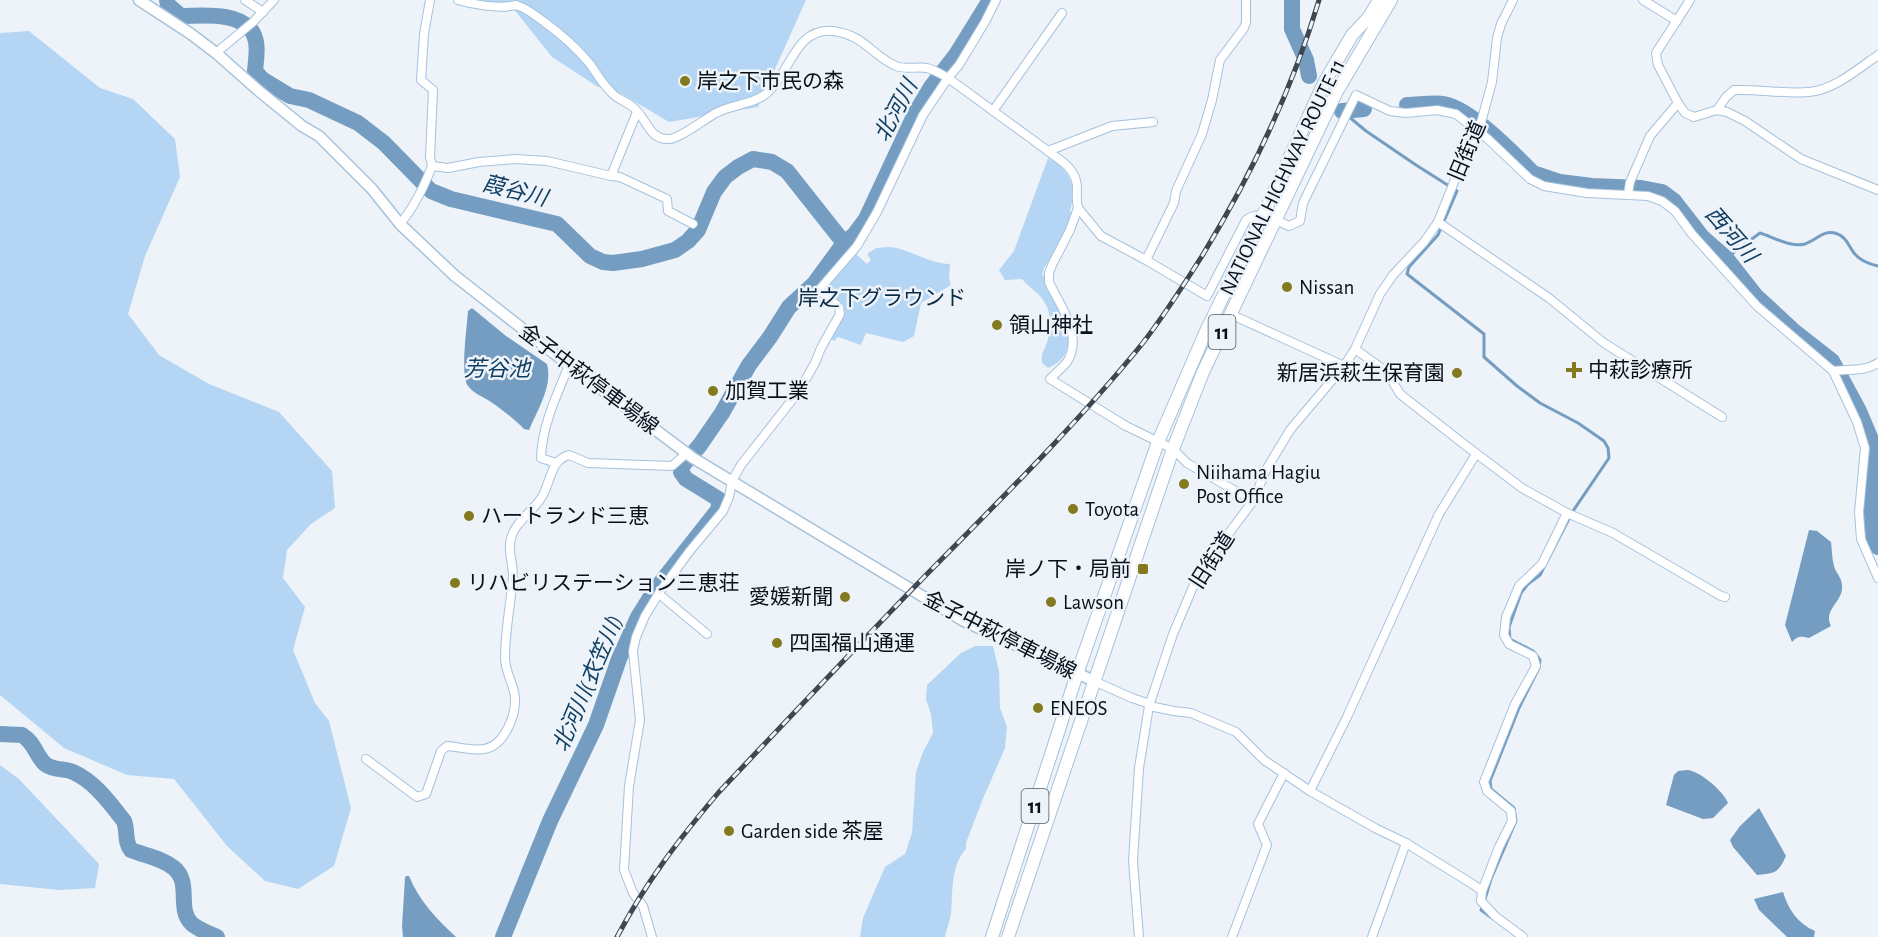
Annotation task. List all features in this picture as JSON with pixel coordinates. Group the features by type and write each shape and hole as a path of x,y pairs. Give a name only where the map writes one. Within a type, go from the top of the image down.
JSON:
{"highway":[{"name":"NATIONAL HIGHWAY ROUTE 11","path":"992,937 1077,674 1158,442 1207,329 1324,83 1352,35 1369,17 1379,0"},
{"name":"NATIONAL HIGHWAY ROUTE 11","path":"1008,937 1173,449 1203,372 1336,93 1391,0"}],"main road":[{"name":"金子中萩停車場線","path":"144,2 216,53 302,126 319,136 372,189 400,224 455,276 690,455 962,620 1094,681"}],"street":[{"path":"245,0 263,12"},
{"path":"216,53 253,22 274,0"},
{"path":"400,224 423,189 432,166 430,157 433,90 421,80 429,0"},
{"path":"458,0 475,4 516,5 525,8 561,33 588,62 613,95 635,109 655,136 666,140 673,139 719,111 752,101 765,94 777,84 795,50 805,39 818,33 831,31 849,35 863,42 897,67 927,68 943,75 1048,151 1073,171 1077,186 1078,208 1101,236 1207,296 1250,216 1263,215 1289,226 1300,221 1303,203 1356,95 1390,111 1406,113 1437,110 1456,114 1479,130 1530,179 1544,186 1587,193 1629,189 1662,201 1675,211 1692,234 1757,306 1836,371 1865,448 1859,512 1861,539 1878,578"},
{"path":"652,937 643,906 633,892 624,870 629,786 640,720 633,651 636,637 659,594 689,552 723,511 732,482 754,446 787,407 815,363 820,348 840,314 839,307 819,290 856,246 877,212 943,75 959,65 996,0"},
{"path":"1146,260 1174,203 1176,191 1202,134 1220,60 1244,28 1246,0"},
{"name":"旧街道","path":"1139,937 1133,861 1139,768 1149,705 1173,634 1193,586 1208,561 1253,501 1266,470 1290,430 1344,366 1355,349 1380,294 1393,275 1441,225 1449,193 1479,130 1492,82 1497,38 1513,0"},
{"path":"1643,0 1677,21"},
{"path":"1690,0 1656,54 1658,65 1685,113 1694,117 1717,110 1745,121 1801,159 1878,190"},
{"path":"993,111 1062,13"},
{"path":"1717,110 1734,90 1810,92 1825,88 1843,79 1878,55"},
{"path":"1629,189 1650,136 1678,103"},
{"path":"611,176 637,112"},
{"path":"1048,151 1112,126 1153,122"},
{"path":"432,166 448,168 479,162 515,159 547,161 620,177 667,199 668,211 693,224"},
{"path":"1078,208 1049,273 1049,282 1068,321 1073,338 1071,354 1066,363 1050,379 1126,426 1173,449 1187,463 1253,501"},
{"path":"1441,225 1549,298 1604,343 1722,417"},
{"path":"1230,314 1344,366"},
{"path":"1355,349 1386,372 1400,394 1522,488 1567,513 1613,533 1725,597"},
{"path":"1836,371 1872,367 1878,363"},
{"path":"556,463 541,458 542,440 569,365"},
{"path":"1310,791 1347,717 1439,514 1476,454"},
{"path":"366,759 417,797 426,794 441,751 447,746 482,750 498,742 506,730 512,717 515,697 504,661 513,574 510,544 513,533 520,522 540,501 548,487 556,463 561,457 569,455 588,463 672,466 690,455"},
{"path":"1523,937 1481,901 1482,891 1499,847 1512,822 1511,811 1486,791 1484,782 1515,704 1536,666 1533,656 1509,644 1504,635 1506,617 1519,586 1542,564 1567,513"},
{"path":"659,594 707,634"},
{"path":"1094,681 1149,705 1174,711 1191,712 1236,732 1264,760 1310,791 1375,828 1407,843 1482,891"},
{"path":"1232,937 1267,845 1258,824 1284,773"},
{"path":"1372,937 1407,843"}],"green space":[{"name":"岸之下市民の森","path":"475,0 806,0 758,107 669,122 605,84 598,87 552,57 513,8"},
{"path":"29,31 100,88 133,99 175,139 180,177 145,256 128,314 159,355 209,384 279,412 332,471 335,508 311,524 287,550 283,578 305,607 293,650 315,703 329,721 351,808 334,866 298,889 265,881 227,846 174,779 127,775 64,748 0,695 0,33"},
{"path":"1048,158 1062,168 1070,180 1073,193 1070,211 1073,215 1042,275 1045,276 1061,312 1068,337 1067,349 1061,359 1048,368 1042,363 1042,355 1050,329 1047,307 1041,297 1022,279 1005,280 999,270 1014,251"},
{"name":"岸之下グラウンド","path":"888,247 950,264 951,285 921,303 914,336 903,342 866,333 861,345 838,337 834,341 831,339 845,313 843,304 825,289 826,286 856,254 867,264 871,260 867,254 876,248"},
{"path":"975,646 993,646 999,671 1000,708 1007,727 1005,748 982,801 966,843 966,849 957,863 953,880 951,914 945,937 860,937 863,918 885,867 905,854 912,833 916,772 933,733 931,714 926,699 927,685 961,653"},
{"path":"0,765 19,779 99,864 95,888 59,890 0,884"}],"water":[{"name":"芳谷池","path":"472,308 506,336 547,364 546,389 529,430 524,429 505,412 468,386 464,372 465,350 468,311"},
{"path":"1809,530 1817,531 1831,542 1833,563 1842,588 1829,615 1831,626 1809,638 1799,637 1792,642 1785,625"},
{"path":"1688,770 1699,774 1711,783 1728,803 1713,818 1703,819 1666,805 1674,775 1678,771"},
{"path":"1759,808 1786,856 1776,871 1757,875 1733,847 1730,840 1740,826"},
{"path":"406,876 409,876 429,909 456,937 403,937"},
{"path":"1783,892 1795,915 1815,931 1814,937 1787,937 1759,910 1754,899"}],"waterway":[{"name":"葭谷川","path":"167,0 168,5 181,16 220,16 240,21 247,26 256,42 255,71 262,79 290,96 309,100 358,123 384,143 431,191 451,199 557,224 590,256 603,262 642,259 675,250 698,230 714,192 725,177 753,159 772,162 787,171 844,243"},
{"name":"北河川(衣笠川)","path":"503,937 550,821 596,725 619,659 638,617 655,590 718,510 720,500 686,479 681,472 683,465 722,413 749,365 789,307 814,284 844,243 854,235 866,219 916,112 931,87 956,55 990,0"},
{"name":"西河川","path":"1292,0 1292,29 1306,60 1309,76"},
{"name":"西河川","path":"1407,105 1440,103 1455,108 1479,123 1533,173 1560,182 1641,188 1662,192 1674,201 1702,237 1726,258 1755,295 1795,332 1832,361 1859,411 1872,442 1875,461 1871,516 1874,538 1878,547"},
{"name":"西河川","path":"1342,111 1364,109"},
{"path":"1342,111 1366,131 1457,191 1438,235 1409,267 1407,274 1484,334 1484,357 1517,386 1540,403 1578,423 1604,441 1608,448 1609,458 1573,511 1540,575 1521,593 1509,627 1510,639 1533,651 1540,660 1539,668 1519,708 1490,781 1491,789 1514,808 1516,821 1491,879 1485,899"},
{"path":"1726,258 1760,233 1800,245 1831,232 1842,236 1859,258 1878,266"},
{"name":"北河川(衣笠川)","path":"0,734 22,735 30,742 45,764 52,768 73,772 95,787 124,821 131,850 159,859 174,868 182,881 187,918 201,930 217,937"},
{"path":"1483,906 1481,910 1492,918"}],"railway":[{"path":"617,937 664,861 719,792 1065,433 1150,333 1202,256 1253,164 1296,67 1319,0"}],"place":[{"name":"岸之下市民の森","path":"685,81"},
{"name":"Nissan","path":"1287,287"},
{"name":"領山神社","path":"997,325"},
{"name":"中萩診療所","path":"1574,370"},
{"name":"新居浜萩生保育園","path":"1457,373"},
{"name":"加賀工業","path":"713,391"},
{"name":"Niihama Hagiu Post Office","path":"1184,484"},
{"name":"Toyota","path":"1073,509"},
{"name":"ハートランド三恵","path":"469,516"},
{"name":"岸ノ下・局前","path":"1143,569"},
{"name":"リハビリステーション三恵荘","path":"455,583"},
{"name":"愛媛新聞","path":"845,597"},
{"name":"Lawson","path":"1051,602"},
{"name":"四国福山通運","path":"777,643"},
{"name":"ENEOS","path":"1038,708"},
{"name":"Garden side 茶屋","path":"729,831"}],"water label":[{"name":"北河川","path":"895,110"}]}
